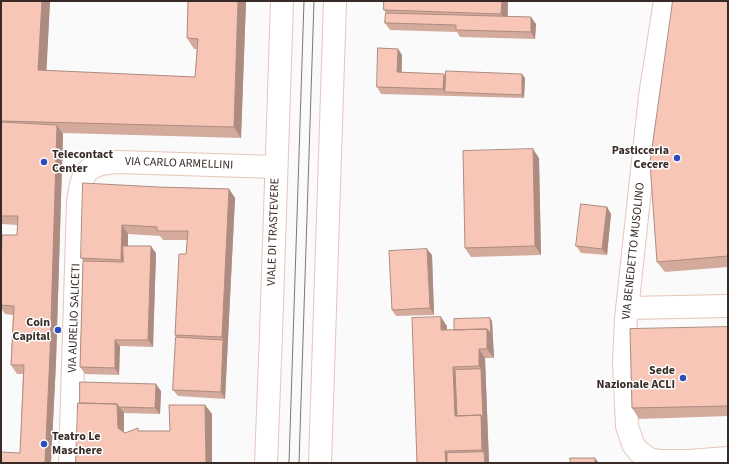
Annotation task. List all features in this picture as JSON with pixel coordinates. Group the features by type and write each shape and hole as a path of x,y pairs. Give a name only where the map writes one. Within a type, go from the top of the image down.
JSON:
{"street":[{"name":"VIALE DI TRASTEVERE","path":"266,463 272,334 282,1"},
{"path":"320,463 335,1"},
{"name":"VIA BENEDETTO MUSOLINO","path":"665,1 650,96 627,308 624,362 627,426 630,438 638,451 649,459 660,461 688,461 728,458"},
{"name":"VIA CARLO ARMELLINI","path":"85,174 90,168 98,164 118,162 276,167"},
{"name":"VIA AURELIO SALICETI","path":"70,463 78,203 80,187 85,174"},
{"path":"627,308 728,306"}],"building":[{"path":"1,1 42,1 38,70 195,77 198,39 187,38 188,1 238,1 234,127 1,121"},
{"path":"384,1 502,1 501,14 384,10"},
{"path":"673,1 728,1 728,256 657,262 650,163"},
{"path":"386,13 531,17 531,32 456,30 456,25 385,23"},
{"path":"378,48 398,49 397,72 444,74 443,89 377,87"},
{"path":"446,71 522,74 522,95 445,92"},
{"path":"1,122 57,125 45,463 1,463 1,452 20,453 24,365 11,365 14,306 1,305 2,235 17,235 18,216 1,216"},
{"path":"533,149 535,246 465,248 463,151"},
{"path":"83,183 229,189 222,337 175,335 179,254 186,254 188,231 157,231 157,227 122,225 121,260 81,258"},
{"path":"581,204 607,207 602,249 576,246"},
{"path":"123,246 151,246 148,340 115,340 115,368 80,367 83,261 123,262"},
{"path":"427,249 430,308 392,310 389,251"},
{"path":"441,317 441,330 487,329 487,349 479,349 479,366 453,367 455,416 481,415 482,450 445,451 446,463 417,463 412,318"},
{"path":"490,318 491,334 487,329 454,330 454,319"},
{"name":"Sede Nazionale ACLI","path":"728,327 728,406 632,408 630,329"},
{"path":"176,337 223,340 221,392 173,390"},
{"path":"481,369 483,418 481,415 457,416 455,370"},
{"path":"80,382 156,384 155,408 119,407 117,404 80,403"},
{"path":"78,403 117,404 118,428 125,433 138,428 138,431 170,431 169,405 205,405 206,463 76,463"},
{"path":"484,452 485,463 447,463 447,453"},
{"path":"570,458 595,458 595,463 571,463"}],"tram line":[{"path":"289,463 304,1"},
{"path":"299,463 314,1"}],"place":[{"name":"Pasticceria Cecere","path":"677,158"},
{"name":"Telecontact Center","path":"44,162"},
{"name":"Coin Capital","path":"58,330"},
{"name":"Sede Nazionale ACLI","path":"683,378"},
{"name":"Teatro Le Maschere","path":"44,444"}]}
